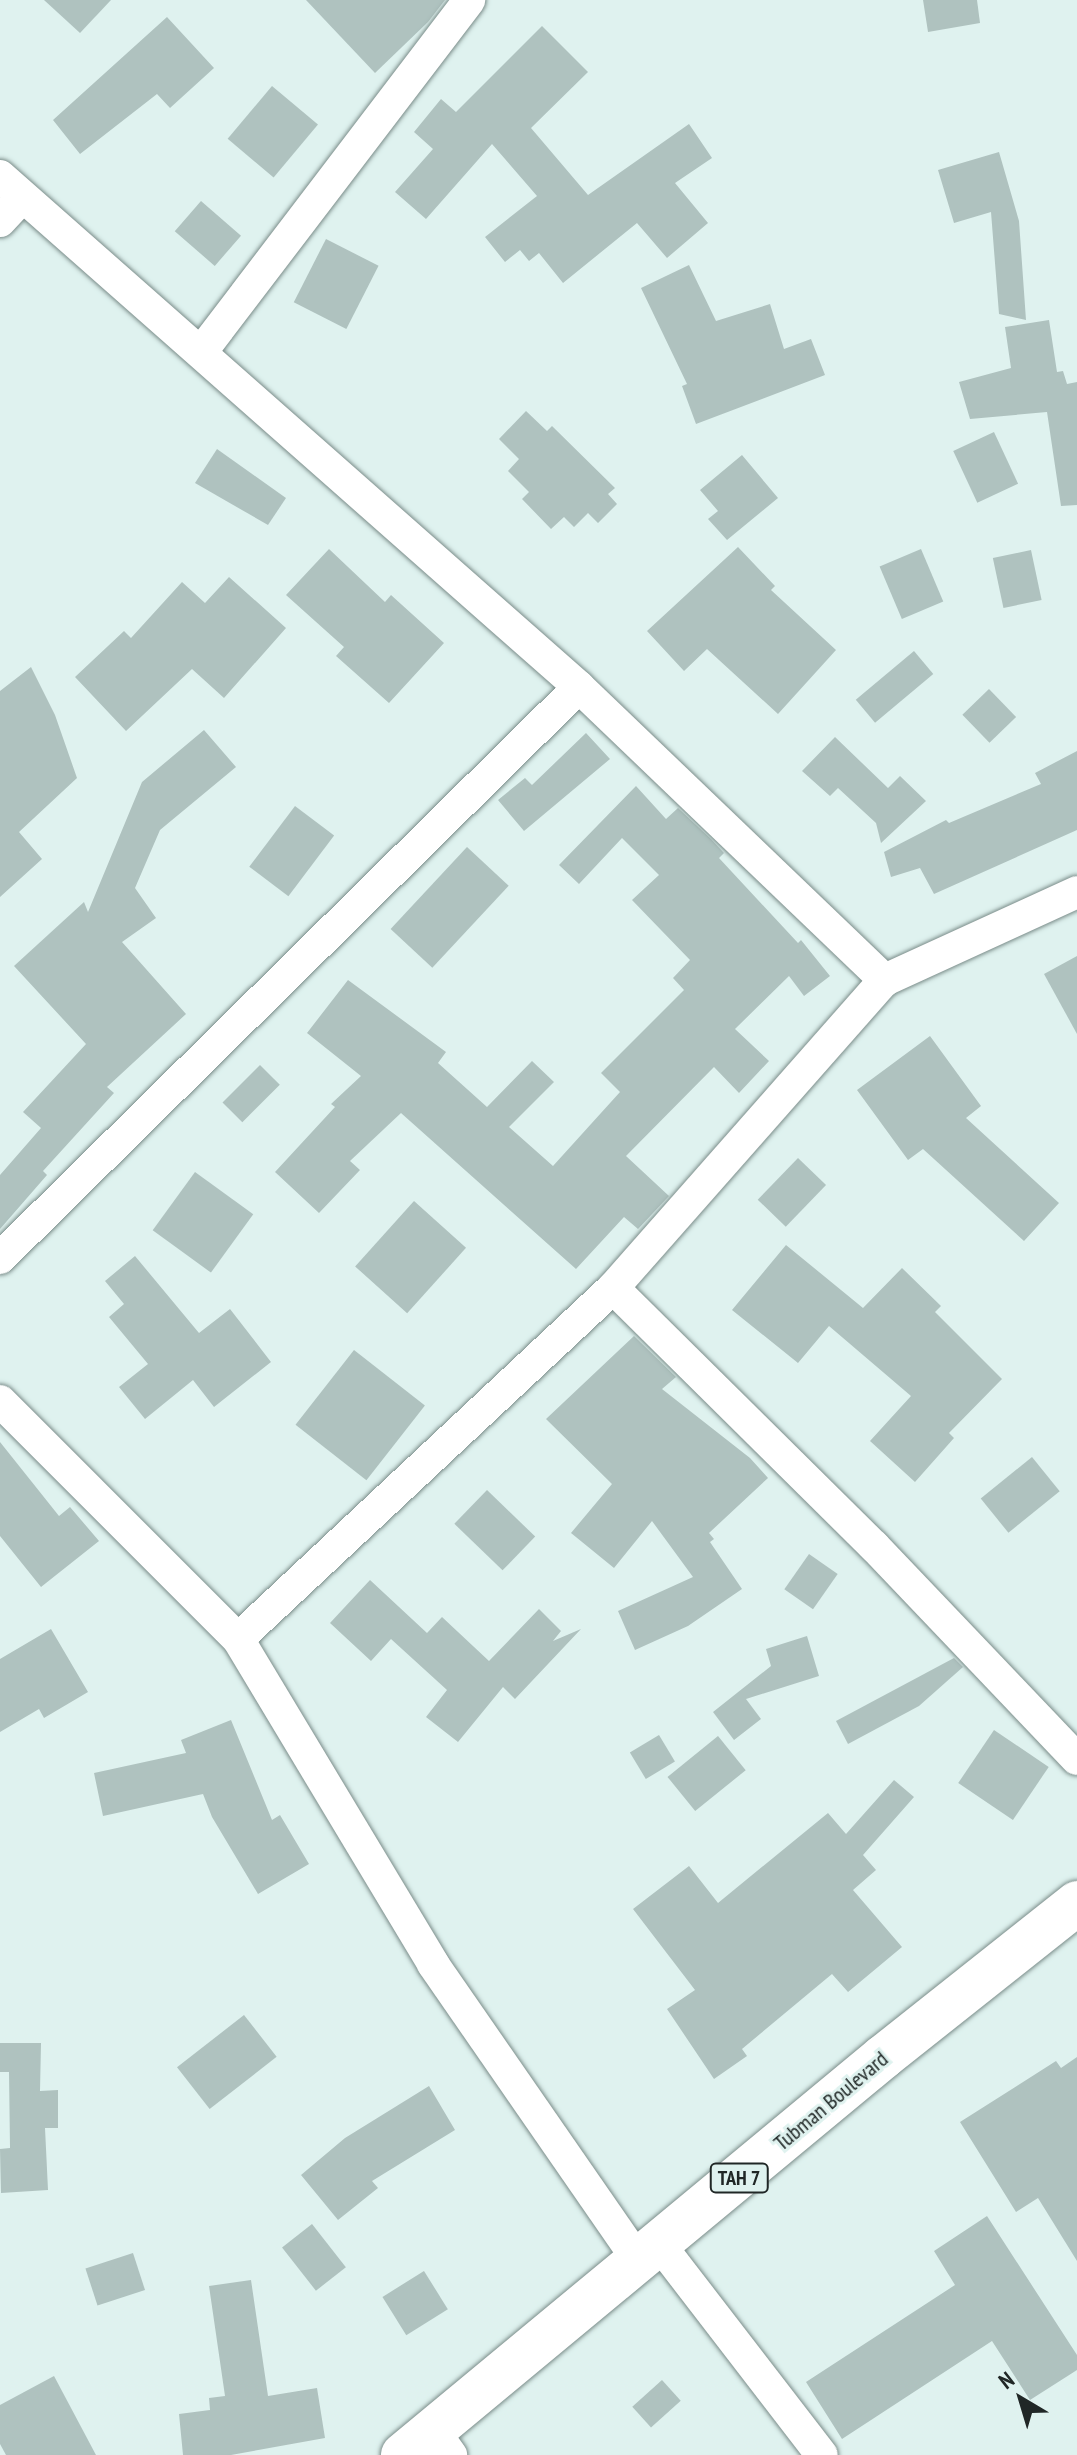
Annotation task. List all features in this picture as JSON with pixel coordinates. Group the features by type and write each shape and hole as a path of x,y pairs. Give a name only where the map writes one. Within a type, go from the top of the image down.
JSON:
{"highway":[{"name":"Tubman Boulevard","path":"429,2447 649,2254 883,2057 1077,1903"}],"street":[{"path":"202,351 469,0"},
{"path":"0,221 11,186 202,351 579,687 885,980"},
{"path":"0,1258 579,687"},
{"path":"238,1639 613,1288 885,980 1077,892"},
{"path":"613,1288 874,1546 1077,1759"},
{"path":"0,1401 238,1639 433,1964 649,2254 822,2455"}],"building":[{"path":"44,0 111,0 80,33"},
{"path":"306,0 445,0 428,22 375,73"},
{"path":"923,0 977,0 980,23 928,32"},
{"path":"167,17 214,68 170,108 157,94 80,154 53,120"},
{"path":"542,26 588,72 531,128 588,195 689,124 712,158 675,183 708,223 667,258 637,223 563,283 539,253 529,261 520,250 505,262 485,237 537,196 492,144 426,219 395,192 433,149 414,132 441,99 456,112"},
{"path":"272,86 318,125 274,177 228,139"},
{"path":"999,152 1019,221 1026,320 999,314 991,212 954,223 938,170"},
{"path":"201,201 241,236 215,266 175,231"},
{"path":"326,239 379,266 346,329 294,302"},
{"path":"689,265 716,321 770,304 784,349 811,339 825,375 696,424 682,386 687,384 641,288"},
{"path":"1049,320 1057,372 1063,371 1067,384 1077,382 1077,505 1061,506 1047,412 970,419 959,382 1011,368 1005,327"},
{"path":"526,411 547,431 552,426 615,488 608,494 617,504 598,523 588,513 574,527 564,517 551,529 522,499 529,492 508,471 519,459 499,439"},
{"path":"994,432 1018,484 977,503 953,451"},
{"path":"217,449 286,498 268,525 195,483"},
{"path":"742,455 778,498 727,540 708,519 718,511 700,490"},
{"path":"738,547 775,586 771,590 836,650 778,714 707,649 684,671 647,631"},
{"path":"329,549 385,602 391,595 444,643 389,703 336,656 344,647 286,595"},
{"path":"921,549 943,601 902,619 880,567"},
{"path":"1031,550 1042,600 1003,608 993,558"},
{"path":"229,577 286,628 224,698 192,669 126,731 75,677 124,631 131,638 182,582 205,603"},
{"path":"914,651 933,674 875,723 856,700"},
{"path":"31,667 55,715 77,778 19,832 42,859 0,897 0,691"},
{"path":"989,689 1016,717 989,743 962,715"},
{"path":"204,730 236,767 160,830 135,888 156,918 122,942 186,1014 107,1087 114,1093 43,1171 47,1175 0,1229 0,1175 41,1128 23,1112 86,1044 14,966 84,902 88,912 142,782"},
{"path":"586,733 610,759 524,831 498,800 525,778 532,785"},
{"path":"835,737 888,788 900,776 926,801 881,843 876,823 838,788 830,796 802,771"},
{"path":"1077,751 1077,830 934,894 920,868 891,877 884,852 946,820 949,823 1041,784 1035,773"},
{"path":"636,786 666,819 678,808 711,839 724,853 719,858 798,943 801,940 830,976 804,996 789,976 735,1029 769,1061 739,1093 714,1067 626,1156 669,1196 638,1229 624,1217 576,1269 401,1113 350,1161 360,1170 319,1213 275,1172 335,1107 331,1104 361,1076 307,1033 348,980 446,1052 438,1063 487,1107 532,1061 554,1082 509,1127 553,1166 620,1092 601,1073 684,990 673,978 690,960 632,900 659,875 622,838 579,884 559,865"},
{"path":"295,806 334,835 288,896 249,867"},
{"path":"467,847 509,886 432,968 391,929"},
{"path":"1077,956 1077,1034 1044,974"},
{"path":"930,1036 981,1106 966,1118 1059,1203 1024,1241 923,1149 908,1160 857,1090"},
{"path":"260,1065 280,1085 242,1122 223,1102"},
{"path":"798,1158 826,1185 786,1227 758,1200"},
{"path":"195,1172 253,1214 211,1273 153,1230"},
{"path":"414,1201 466,1248 407,1313 355,1266"},
{"path":"786,1245 863,1308 902,1268 941,1306 935,1312 1002,1379 949,1433 954,1438 915,1482 870,1441 911,1396 829,1326 798,1363 732,1310"},
{"path":"135,1256 199,1333 230,1309 271,1362 214,1407 193,1380 145,1419 119,1387 148,1364 109,1317 124,1304 105,1281"},
{"path":"634,1336 676,1377 662,1389 750,1458 768,1478 709,1533 714,1539 710,1542 742,1589 688,1626 635,1650 618,1611 693,1577 652,1521 614,1568 571,1533 612,1484 546,1419"},
{"path":"354,1350 425,1405 366,1480 296,1425"},
{"path":"0,1442 59,1516 70,1507 99,1541 41,1587 0,1536"},
{"path":"1032,1457 1060,1491 1008,1533 981,1499"},
{"path":"487,1490 535,1537 503,1570 454,1524"},
{"path":"809,1554 838,1574 813,1609 784,1589"},
{"path":"370,1580 427,1633 442,1617 489,1661 539,1609 561,1631 553,1641 581,1629 515,1699 503,1687 458,1742 426,1717 447,1690 391,1639 371,1661 330,1623"},
{"path":"51,1629 88,1692 44,1718 39,1709 0,1732 0,1659"},
{"path":"807,1636 819,1676 746,1699 761,1719 734,1740 713,1712 771,1666 766,1649"},
{"path":"954,1658 963,1667 919,1706 848,1744 836,1721"},
{"path":"231,1720 272,1820 280,1815 309,1864 258,1894 212,1817 203,1794 103,1816 94,1773 186,1753 181,1740"},
{"path":"994,1730 1049,1767 1013,1820 958,1783"},
{"path":"659,1735 675,1762 646,1779 630,1753"},
{"path":"718,1736 746,1770 695,1811 667,1777"},
{"path":"894,1780 914,1797 863,1855 876,1870 853,1890 902,1947 848,1992 832,1974 742,2049 747,2056 714,2079 667,2009 695,1990 633,1909 689,1866 718,1903 828,1813 846,1834"},
{"path":"244,2015 277,2057 210,2109 177,2067"},
{"path":"0,2043 41,2043 40,2091 58,2090 58,2128 45,2128 48,2190 1,2193 0,2149 10,2148 9,2072 0,2072"},
{"path":"1077,2057 1077,2261 1038,2198 1016,2212 960,2122 1056,2061 1061,2068"},
{"path":"429,2086 455,2130 372,2181 378,2188 338,2220 301,2175 345,2138"},
{"path":"987,2216 1077,2355 1077,2370 1030,2400 992,2341 842,2439 806,2382 955,2285 934,2251"},
{"path":"312,2224 346,2267 316,2291 282,2247"},
{"path":"133,2253 145,2290 97,2306 85,2268"},
{"path":"424,2271 448,2309 406,2335 382,2297"},
{"path":"251,2280 268,2396 317,2388 325,2438 231,2455 183,2455 179,2414 210,2410 209,2398 225,2396 209,2286"},
{"path":"54,2376 96,2455 6,2455 0,2444 0,2405"},
{"path":"662,2380 681,2401 651,2428 632,2407"}]}
